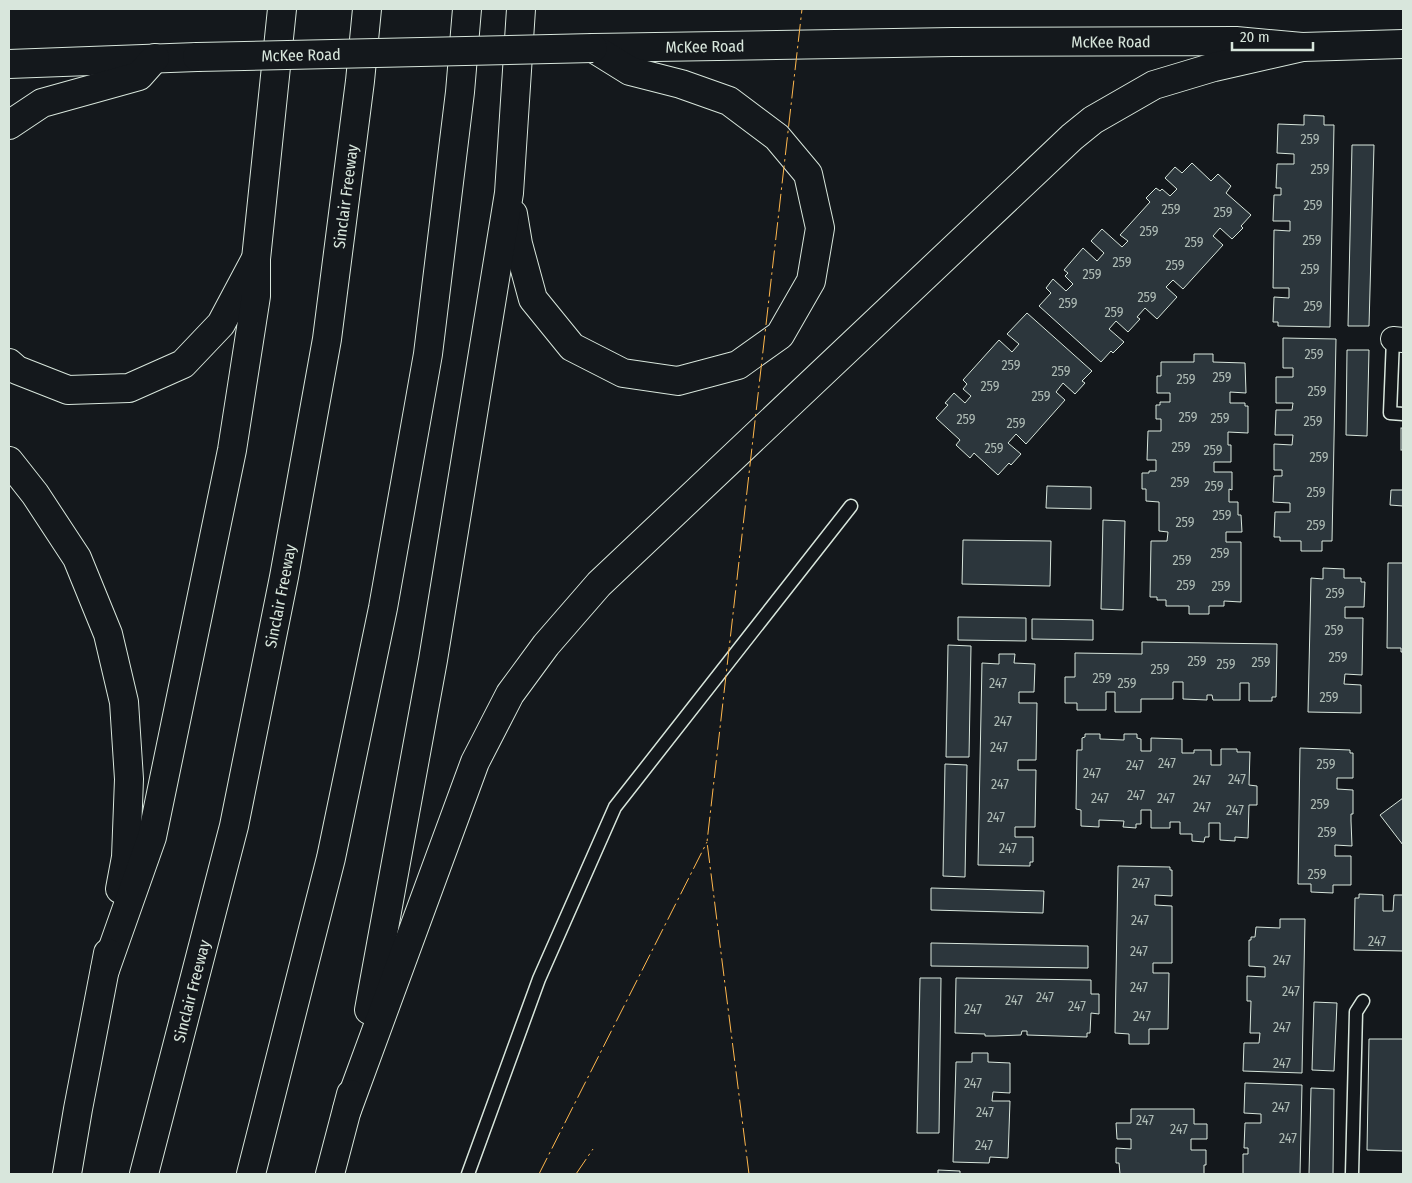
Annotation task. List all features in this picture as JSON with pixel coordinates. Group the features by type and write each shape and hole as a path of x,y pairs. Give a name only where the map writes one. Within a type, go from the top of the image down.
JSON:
{"main road":[{"path":"105,970 152,837 232,450 256,296 256,258 282,9"},
{"name":"Sinclair Freeway","path":"144,1174 234,826 284,577 327,339 360,81 367,9"},
{"path":"251,1174 331,858 383,608 428,354 460,92 467,9"},
{"path":"330,1174 347,1110 373,992 433,660 509,193 521,9"},
{"name":"McKee Road","path":"9,64 197,57 952,42 1236,41 1302,47 1403,44"},
{"path":"347,1110 475,762 510,694 546,645 599,584 1065,144 1093,120 1154,85 1214,67 1302,47"},
{"path":"509,193 518,244 532,299 572,347 623,373 678,381 738,365 780,335 811,281 819,237 820,228 808,174 776,136 729,101 681,84 630,71 593,48"},
{"path":"9,125 42,103 139,76 155,58"},
{"path":"9,363 17,370 68,390 129,388 183,364 221,324 256,258"},
{"path":"9,461 35,494 77,558 108,634 124,702 130,779 126,856 67,1174"}],"lane":[{"path":"1398,340 1390,413 1403,414"},
{"path":"468,1174 539,979 615,807 851,506"},
{"path":"1352,1174 1356,1012 1363,1001"}],"building":[{"path":"1304,115 1324,116 1324,125 1334,125 1330,327 1278,326 1278,322 1273,322 1274,297 1289,298 1289,288 1273,288 1274,230 1290,231 1290,221 1273,221 1274,195 1281,195 1281,188 1276,188 1277,164 1294,164 1294,154 1277,153 1278,124 1304,125"},
{"path":"1352,145 1374,145 1369,326 1348,326"},
{"path":"1192,163 1211,181 1218,174 1231,186 1226,193 1251,215 1241,226 1243,228 1232,239 1220,228 1213,236 1223,245 1183,289 1173,280 1166,287 1177,297 1157,319 1145,308 1137,317 1140,319 1128,332 1116,321 1109,329 1124,342 1113,353 1111,351 1101,362 1039,306 1051,293 1046,288 1053,279 1066,291 1073,284 1065,276 1068,273 1064,270 1083,248 1097,261 1104,253 1091,241 1102,229 1122,247 1128,241 1120,235 1150,202 1146,198 1156,188 1160,191 1162,189 1170,196 1177,189 1165,178 1175,167 1182,173"},
{"path":"1027,313 1092,371 1082,381 1085,383 1075,394 1063,383 1056,392 1065,400 1026,444 1016,434 1008,443 1021,454 998,475 974,453 970,458 956,445 960,440 936,418 948,405 945,403 954,393 965,403 971,396 963,389 967,384 963,380 999,340 1012,352 1019,344 1007,334"},
{"path":"1283,338 1336,339 1332,541 1322,541 1322,551 1301,551 1301,541 1280,541 1280,537 1274,537 1275,512 1290,512 1290,503 1273,502 1274,476 1282,476 1282,470 1274,470 1274,444 1292,445 1293,435 1275,435 1276,410 1292,410 1293,403 1276,403 1276,377 1293,377 1293,368 1283,368"},
{"path":"1347,350 1369,350 1367,436 1346,435"},
{"path":"1194,354 1213,354 1213,362 1245,363 1246,393 1230,392 1230,403 1245,403 1245,406 1248,406 1248,433 1228,432 1228,445 1231,445 1231,462 1214,462 1214,472 1232,472 1232,490 1229,489 1229,502 1238,502 1238,515 1241,515 1242,532 1226,532 1226,542 1241,542 1241,602 1224,601 1224,606 1209,606 1209,614 1189,614 1189,606 1166,606 1166,600 1157,600 1157,597 1150,597 1151,541 1167,541 1168,532 1159,531 1159,502 1146,501 1146,489 1142,489 1142,473 1156,471 1156,460 1147,460 1148,431 1161,431 1161,419 1156,419 1156,405 1160,405 1160,402 1170,402 1170,393 1157,393 1157,376 1161,376 1161,362 1194,362"},
{"path":"1401,428 1403,428 1403,450 1401,450"},
{"path":"1047,486 1091,487 1091,509 1046,508"},
{"path":"1391,490 1403,490 1403,506 1390,505"},
{"path":"1103,520 1125,521 1123,610 1101,609"},
{"path":"963,540 1051,541 1050,586 962,584"},
{"path":"1388,563 1403,563 1403,652 1401,652 1401,648 1387,648"},
{"path":"1323,568 1344,569 1344,578 1361,578 1361,582 1365,582 1364,607 1345,607 1345,618 1363,618 1362,675 1345,674 1344,684 1361,685 1361,713 1308,712 1311,578 1323,579"},
{"path":"958,617 1026,618 1026,641 958,640"},
{"path":"1032,619 1093,620 1093,640 1032,639"},
{"path":"1142,642 1277,644 1276,697 1272,697 1272,701 1249,701 1249,683 1240,683 1240,700 1213,700 1212,695 1207,695 1207,700 1183,699 1183,682 1173,682 1173,699 1141,699 1141,712 1115,712 1115,692 1106,692 1106,710 1077,710 1077,703 1065,703 1065,677 1075,677 1075,653 1142,654"},
{"path":"948,645 971,646 969,757 946,757"},
{"path":"999,654 1015,654 1014,663 1035,664 1034,692 1019,692 1019,703 1037,703 1036,760 1018,760 1018,770 1036,770 1035,827 1015,827 1015,837 1033,837 1033,862 1030,862 1030,866 978,865 982,663 999,664"},
{"path":"1085,734 1100,734 1100,739 1124,740 1124,734 1137,734 1137,738 1141,739 1141,751 1151,751 1151,738 1182,739 1182,753 1194,753 1194,750 1211,750 1211,765 1221,765 1221,749 1237,749 1237,752 1250,752 1249,785 1257,786 1257,805 1249,805 1248,838 1235,837 1235,841 1220,840 1220,823 1209,823 1209,837 1205,837 1204,842 1192,841 1192,834 1180,834 1180,822 1170,822 1170,828 1151,828 1151,810 1141,810 1141,824 1136,824 1136,828 1123,827 1124,821 1099,820 1099,827 1081,826 1081,810 1076,809 1077,750 1082,750 1082,738 1085,737"},
{"path":"1300,748 1350,750 1350,753 1353,753 1353,778 1337,778 1337,789 1353,790 1353,814 1351,814 1352,846 1335,845 1335,856 1351,856 1351,885 1333,885 1333,893 1311,892 1311,884 1298,884"},
{"path":"945,764 967,765 965,877 943,876"},
{"path":"1403,798 1403,845 1380,815"},
{"path":"1118,866 1170,867 1170,870 1172,870 1172,896 1155,895 1155,905 1172,906 1172,963 1153,963 1153,973 1169,973 1168,1029 1149,1029 1149,1044 1129,1044 1129,1034 1115,1033"},
{"path":"931,888 1044,891 1043,913 931,910"},
{"path":"1359,894 1383,895 1383,911 1393,911 1394,895 1403,895 1403,951 1354,950 1355,898 1359,898"},
{"path":"1280,919 1305,919 1302,1073 1243,1071 1244,1043 1259,1043 1260,1033 1250,1033 1251,1001 1247,1001 1247,976 1265,977 1265,967 1249,966 1249,940 1251,940 1251,937 1255,937 1256,927 1280,928"},
{"path":"931,943 1088,946 1088,968 931,966"},
{"path":"920,978 941,978 939,1133 917,1133"},
{"path":"956,978 1091,980 1091,994 1099,994 1099,1014 1091,1013 1090,1033 1087,1033 1087,1037 1027,1035 1027,1031 1022,1031 1021,1035 995,1036 955,1033"},
{"path":"1314,1002 1337,1003 1334,1071 1312,1070"},
{"path":"1369,1039 1403,1039 1403,1151 1367,1150"},
{"path":"972,1053 988,1053 988,1062 1010,1063 1010,1093 993,1092 992,1101 1010,1101 1008,1158 990,1157 989,1163 953,1162 956,1062 972,1062"},
{"path":"1245,1083 1302,1085 1300,1174 1243,1174 1243,1154 1248,1154 1248,1148 1244,1148 1245,1123 1261,1123 1261,1114 1244,1113"},
{"path":"1311,1088 1334,1089 1333,1174 1309,1174"},
{"path":"1131,1109 1194,1109 1194,1124 1207,1124 1207,1139 1191,1139 1191,1150 1206,1150 1204,1174 1120,1174 1119,1163 1116,1163 1116,1148 1131,1149 1131,1139 1117,1139 1116,1123 1131,1123"},
{"path":"938,1170 960,1171 960,1174 938,1174"}],"power":[{"path":"749,1174 707,842 802,9"},
{"path":"539,1174 707,842"},
{"path":"576,1174 593,1149"}]}
